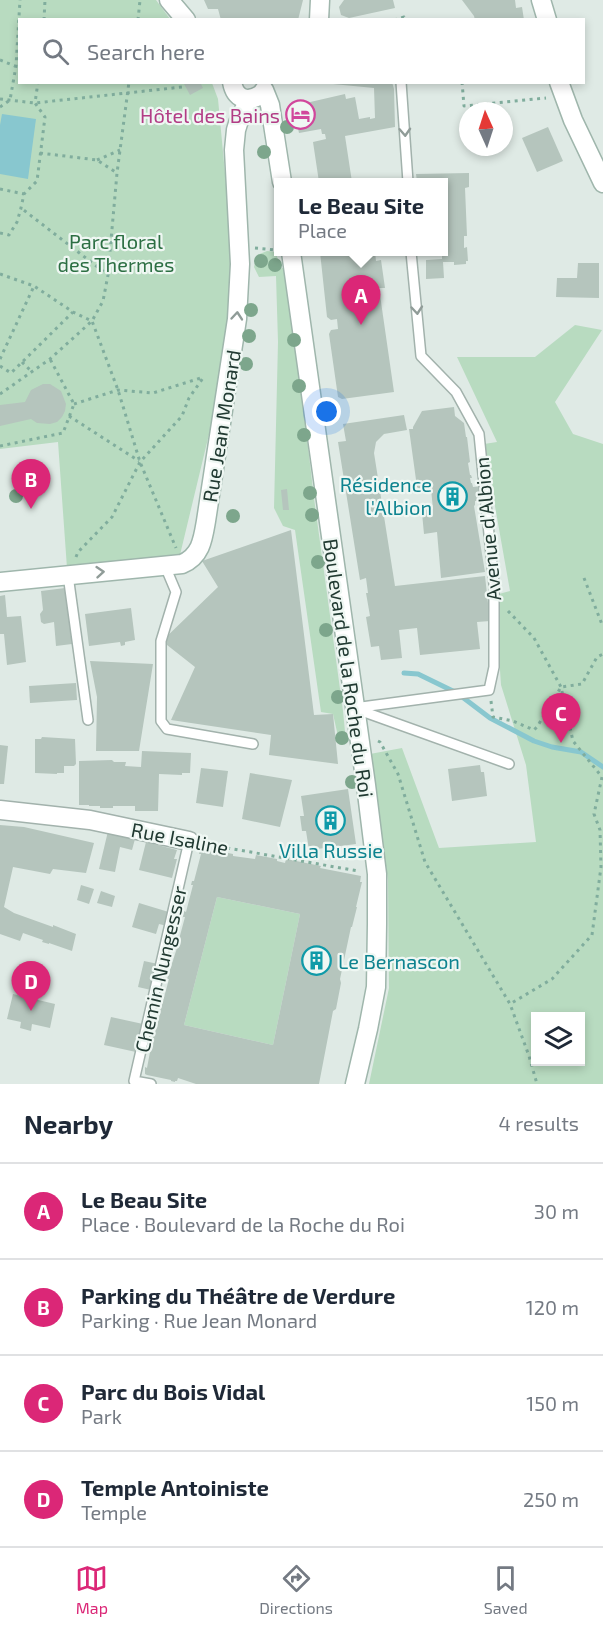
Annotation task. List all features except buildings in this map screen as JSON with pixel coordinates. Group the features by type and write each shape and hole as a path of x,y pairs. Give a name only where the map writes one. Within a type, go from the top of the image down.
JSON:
{"street":[{"path":"169,0 184,18"},
{"path":"319,18 320,0"},
{"path":"542,0 547,18"},
{"path":"231,84 238,96 244,99 263,87 274,132 281,178"},
{"name":"Rue Jean Monard","path":"174,565 190,560 197,554 202,540 237,319 240,264 234,150 236,130 240,117 263,87"},
{"path":"554,90 573,120 603,183"},
{"name":"Boulevard de la Roche du Roi","path":"292,256 377,874 376,987 355,1084"},
{"path":"0,582 174,565"},
{"name":"Rue Isaline","path":"0,810 90,820 189,841"}],"lane":[{"path":"401,84 408,178"},
{"name":"Avenue d'Albion","path":"411,256 421,356 456,392 479,434 494,584 494,667 489,690"},
{"path":"174,565 176,592 161,641 161,721 167,729 253,744"},
{"path":"68,575 88,720"},
{"path":"354,708 489,690"},
{"path":"354,708 508,764"},
{"name":"Chemin Nungesser","path":"151,1084 134,1081 189,841"}],"path":[{"path":"19,18 20,0"},
{"path":"44,18 45,0"},
{"path":"138,18 140,0"},
{"path":"0,107 10,100 16,66 18,33"},
{"path":"0,60 16,66"},
{"path":"0,233 9,235 16,222 24,194 36,180 45,117 35,103 38,84"},
{"path":"0,394 50,359 92,321 103,301 108,275 117,173 129,84"},
{"path":"0,99 35,103 182,87 181,84"},
{"path":"462,84 464,106 554,90"},
{"path":"97,160 120,150"},
{"path":"40,153 97,160 117,173"},
{"path":"0,189 24,194"},
{"path":"21,208 108,275"},
{"path":"0,274 34,286 73,312 92,321 118,390 174,565"},
{"path":"0,359 34,286"},
{"path":"0,366 11,373 73,312"},
{"path":"50,359 74,404"},
{"path":"22,362 32,372"},
{"path":"0,446 63,433 74,404 118,390 153,393 229,372"},
{"path":"68,575 78,552 112,517 140,462 182,416 189,398 204,378"},
{"path":"69,416 140,462"},
{"path":"584,578 603,627"},
{"path":"506,609 534,638 561,687 573,741 602,777 594,814 600,830 601,867 592,935 552,979 510,1004"},
{"path":"561,687 582,684 597,657 603,654"},
{"path":"489,690 493,717 513,721 534,730 561,687"},
{"path":"358,731 380,742 398,774 425,862 510,1004 537,1084"},
{"name":"Rue Isaline","path":"189,841 360,871"}],"green space":[{"name":"Parc floral des Thermes","path":"0,0 156,0 169,18 18,18 18,84 212,84 218,99 233,258 223,376 179,559 67,568 58,442 0,449"},
{"path":"267,251 274,252 274,256 277,256 278,269 287,267 314,498 343,711 346,742 340,745 333,714 321,712 295,530 283,526 274,508 278,342 276,276 259,277 254,267 257,255"},
{"path":"575,325 602,330 555,402 573,434 603,444 603,1084 369,1084 389,988 388,880 370,754 402,748 439,848 536,842 526,765 501,685 495,595 510,591 484,444 497,442 457,357 535,357"},
{"path":"217,897 300,914 273,1045 184,1025"}],"water":[{"path":"2,114 36,119 28,179 0,174"}],"waterway":[{"path":"404,673 418,674 457,693 490,718 534,741 581,752 603,767"}],"place":[{"name":"Hôtel des Bains","path":"301,115"},
{"name":"Le Beau Site","path":"361,325"},
{"name":"Résidence l'Albion","path":"453,496"},
{"name":"Parking du Théâtre de Verdure","path":"31,509"},
{"name":"Parc du Bois Vidal","path":"561,743"},
{"name":"Villa Russie","path":"331,820"},
{"name":"Le Bernascon","path":"317,961"},
{"name":"Temple Antoiniste","path":"31,1011"}]}
